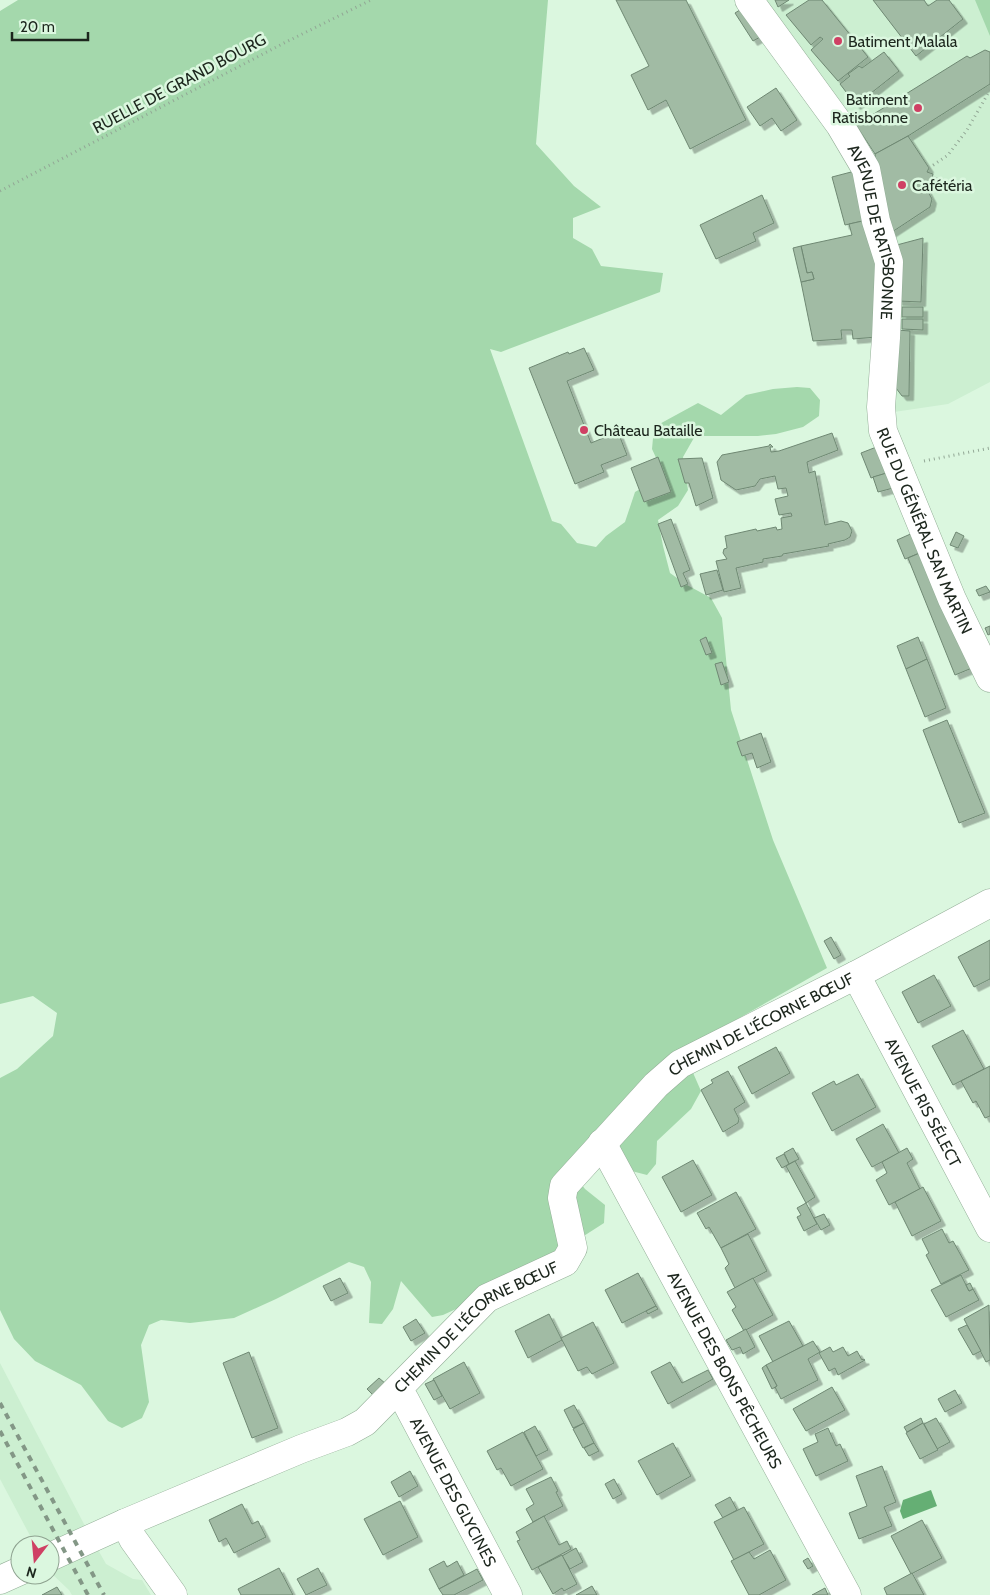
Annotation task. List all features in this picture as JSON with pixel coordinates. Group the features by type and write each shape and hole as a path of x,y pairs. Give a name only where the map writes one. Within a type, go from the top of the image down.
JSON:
{"street":[{"name":"AVENUE DE RATISBONNE","path":"749,0 840,125 866,169 876,221 889,262 882,407"},
{"name":"RUE DU GÉNÉRAL SAN MARTIN","path":"882,407 883,431 952,599 990,678"},
{"name":"CHEMIN DE L'ÉCORNE BŒUF","path":"60,1552 125,1522 301,1449 347,1432 365,1422 487,1298 565,1262 573,1248 562,1198 564,1186 656,1085 680,1064 856,975 990,903"},
{"name":"AVENUE RIS SÉLECT","path":"856,975 990,1228"},
{"name":"AVENUE DES BONS PÊCHEURS","path":"602,1144 846,1595"},
{"name":"AVENUE DES GLYCINES","path":"398,1390 508,1595"},
{"path":"125,1522 133,1539 173,1595"}],"path":[{"name":"RUELLE DE GRAND BOURG","path":"0,191 286,42 371,0"},
{"path":"929,168 953,148 967,130 990,90"},
{"path":"898,466 990,448"}],"shaded area":[{"path":"18,0 548,0 536,144 574,186 601,207 573,218 573,238 592,249 601,266 663,273 660,292 501,352 490,349 552,521 561,524 577,543 596,547 606,536 625,522 635,492 664,475 652,449 654,427 698,403 721,415 746,395 773,389 797,387 810,388 820,400 819,416 803,427 776,434 758,436 695,436 683,457 688,490 678,506 658,520 670,573 711,598 722,618 731,710 773,840 827,968 683,1050 701,1091 691,1109 657,1141 656,1164 647,1175 585,1159 576,1177 585,1189 605,1205 604,1223 506,1286 443,1315 432,1317 401,1281 393,1309 382,1324 369,1323 371,1282 364,1267 349,1262 234,1318 190,1323 161,1320 149,1325 141,1345 149,1402 142,1418 122,1428 108,1421 81,1385 35,1361 14,1339 0,1310 0,1078 17,1069 53,1036 57,1013 33,996 0,1004 0,11"},
{"path":"764,0 990,0 990,382 948,404 894,412 897,330 875,154 851,116"},
{"path":"975,0 990,0 990,36"},
{"path":"0,1363 85,1526 60,1540 60,1535 30,1535 0,1479"},
{"path":"931,1490 937,1506 903,1519 900,1511 903,1500"},
{"path":"97,1548 106,1564 133,1579 142,1580 151,1595 72,1595 60,1581 60,1567"}],"building":[{"path":"616,0 686,0 746,120 690,149 666,100 648,110 631,75 649,66"},
{"path":"775,0 789,0 778,7"},
{"name":"Batiment Malala","path":"809,0 822,0 868,57 838,81 811,50 823,39 820,37 811,45 786,15"},
{"path":"873,0 924,0 928,6 937,0 949,0 963,19 916,56"},
{"path":"743,8 762,36 753,41 735,13"},
{"name":"Batiment Ratisbonne","path":"985,50 990,52 990,84 908,136 875,154 856,125 967,56 970,58"},
{"path":"884,52 899,71 856,105 840,84 850,76 848,74 859,66 862,68"},
{"path":"776,88 797,120 781,131 772,118 760,126 747,107"},
{"name":"Cafétéria","path":"908,136 929,168 927,172 933,174 931,183 925,182 925,186 932,199 930,207 889,234 883,215 875,154"},
{"path":"855,171 867,220 845,225 832,177"},
{"path":"762,195 774,223 753,233 756,241 716,259 700,225"},
{"path":"867,220 877,261 877,337 853,339 852,330 841,330 842,339 813,341 801,282 814,279 812,272 807,273 801,246 852,235 849,224"},
{"path":"923,238 921,302 898,301 893,246"},
{"path":"801,246 807,273 812,272 814,279 801,282 793,248"},
{"path":"902,307 923,307 923,317 902,317"},
{"path":"902,319 923,319 923,330 902,329"},
{"path":"897,330 910,331 909,396 902,396 893,384"},
{"path":"584,348 594,370 567,381 591,443 618,432 627,455 601,465 604,472 575,484 529,368 568,352 569,354"},
{"path":"832,433 838,450 807,462 809,473 815,471 825,525 841,521 848,523 852,531 850,537 828,544 829,546 783,554 782,556 763,559 763,562 736,568 741,588 724,592 716,561 727,559 723,553 724,549 727,548 725,536 756,529 757,531 776,527 777,530 782,529 781,518 792,516 791,513 779,515 775,499 788,496 786,488 778,489 775,476 760,479 755,486 736,490 721,480 717,462 722,455 769,446 770,444 773,447 770,447 771,452 779,451"},
{"path":"879,446 890,472 871,478 861,453"},
{"path":"658,457 671,492 644,502 631,468"},
{"path":"702,458 713,498 696,506 689,483 685,483 678,459"},
{"path":"890,472 897,487 878,492 873,477"},
{"path":"671,519 690,570 683,573 688,584 681,587 658,524"},
{"path":"915,532 922,552 905,559 897,540"},
{"path":"956,532 964,536 958,548 950,545"},
{"path":"922,552 972,668 955,675 908,558"},
{"path":"717,570 723,590 706,595 700,574"},
{"path":"986,586 990,592 979,596 976,590"},
{"path":"990,626 990,634 988,635 985,628"},
{"path":"706,637 712,653 706,655 700,640"},
{"path":"918,637 927,659 906,669 897,646"},
{"path":"927,659 946,708 925,717 906,669"},
{"path":"722,662 729,682 721,685 715,664"},
{"path":"947,720 985,813 959,823 923,730"},
{"path":"761,733 771,762 757,768 752,753 742,756 737,742"},
{"path":"831,937 841,955 834,959 824,941"},
{"path":"990,940 990,979 974,987 958,957"},
{"path":"934,975 951,1006 918,1023 902,992"},
{"path":"963,1030 984,1069 953,1085 932,1046"},
{"path":"776,1047 790,1073 752,1094 738,1067"},
{"path":"990,1066 990,1116 985,1118 976,1101 973,1103 961,1081"},
{"path":"728,1071 745,1102 734,1109 739,1119 738,1123 723,1132 701,1090 713,1083 711,1080"},
{"path":"858,1074 876,1107 832,1131 812,1093 834,1081 836,1085"},
{"path":"883,1124 899,1153 872,1167 856,1139"},
{"path":"793,1148 799,1159 789,1164 784,1153"},
{"path":"907,1148 913,1159 907,1163 920,1189 889,1205 876,1180 887,1173 882,1162"},
{"path":"784,1154 789,1164 782,1168 776,1158"},
{"path":"693,1160 712,1195 681,1212 662,1177"},
{"path":"795,1161 815,1197 806,1203 786,1166"},
{"path":"923,1187 941,1221 912,1236 895,1202"},
{"path":"736,1192 756,1229 721,1248 709,1227 706,1229 697,1213"},
{"path":"806,1203 817,1224 804,1231 797,1217 801,1215 797,1208"},
{"path":"824,1214 830,1225 821,1230 814,1218"},
{"path":"942,1229 949,1243 953,1241 969,1270 941,1284 926,1255 929,1253 922,1239"},
{"path":"748,1234 767,1271 735,1288 725,1268 729,1264 721,1248"},
{"path":"638,1273 656,1306 622,1323 605,1290"},
{"path":"961,1275 969,1291 973,1289 979,1300 946,1317 931,1290"},
{"path":"340,1278 348,1293 331,1301 323,1286"},
{"path":"753,1278 773,1315 744,1331 732,1310 736,1307 727,1292"},
{"path":"970,1283 973,1289 969,1291 966,1285"},
{"path":"989,1305 990,1360 986,1362 964,1319"},
{"path":"656,1306 658,1309 648,1314 646,1311"},
{"path":"549,1314 562,1340 528,1358 515,1331"},
{"path":"416,1319 425,1333 411,1341 403,1327"},
{"path":"789,1321 803,1346 773,1362 759,1336"},
{"path":"593,1322 614,1363 592,1374 587,1367 578,1371 561,1338"},
{"path":"967,1325 981,1351 973,1355 958,1329"},
{"path":"746,1329 755,1347 743,1354 740,1347 732,1350 726,1340"},
{"path":"813,1341 820,1352 808,1359 818,1380 781,1399 775,1387 777,1386 766,1365"},
{"path":"830,1347 833,1352 843,1347 848,1356 857,1351 862,1360 865,1360 838,1375 835,1368 829,1371 819,1353"},
{"path":"249,1352 278,1428 252,1438 223,1363"},
{"path":"464,1362 480,1393 450,1409 433,1379"},
{"path":"670,1362 682,1383 708,1370 713,1379 668,1404 651,1372"},
{"path":"766,1365 777,1386 772,1389 762,1368"},
{"path":"379,1378 386,1384 374,1396 367,1389"},
{"path":"434,1380 442,1396 434,1400 425,1384"},
{"path":"832,1387 845,1410 806,1431 793,1409"},
{"path":"955,1390 962,1403 945,1412 938,1399"},
{"path":"574,1405 584,1423 573,1428 564,1410"},
{"path":"921,1418 923,1423 907,1432 904,1427"},
{"path":"936,1418 950,1442 937,1449 924,1424"},
{"path":"584,1423 594,1443 583,1448 573,1429"},
{"path":"923,1423 938,1450 920,1459 906,1433"},
{"path":"535,1426 548,1450 536,1456 524,1432"},
{"path":"828,1428 836,1446 840,1444 848,1461 816,1476 803,1449 818,1442 815,1434"},
{"path":"523,1432 543,1469 511,1486 501,1468 497,1470 487,1451"},
{"path":"594,1443 599,1451 589,1456 584,1448"},
{"path":"673,1443 691,1476 657,1495 638,1461"},
{"path":"882,1466 896,1502 884,1507 892,1526 859,1539 849,1513 867,1506 856,1476"},
{"path":"410,1471 418,1486 399,1497 391,1482"},
{"path":"551,1477 563,1506 533,1522 526,1509 534,1504 526,1489"},
{"path":"614,1479 622,1494 613,1499 605,1484"},
{"path":"730,1497 737,1510 723,1518 715,1505"},
{"path":"400,1501 418,1537 383,1555 364,1519"},
{"path":"242,1504 252,1524 258,1521 266,1537 234,1553 226,1538 219,1542 209,1520"},
{"path":"744,1507 764,1544 734,1560 714,1522"},
{"path":"544,1516 559,1545 567,1541 571,1549 532,1570 517,1541 520,1540 516,1532"},
{"path":"922,1520 942,1558 911,1574 891,1536"},
{"path":"576,1548 583,1562 570,1569 562,1556"},
{"path":"770,1550 786,1580 759,1595 749,1595 731,1561 749,1552 754,1559"},
{"path":"562,1555 577,1584 564,1591 562,1588 553,1594 538,1567"},
{"path":"808,1558 813,1566 808,1569 803,1561"},
{"path":"444,1561 447,1567 457,1561 464,1575 439,1589 429,1569"},
{"path":"279,1568 293,1595 241,1595 238,1589"},
{"path":"318,1568 327,1585 306,1595 297,1579"},
{"path":"477,1569 483,1580 454,1595 443,1595 439,1589"},
{"path":"912,1573 924,1595 887,1595 884,1588"},
{"path":"592,1586 597,1595 576,1595"},
{"path":"57,1587 62,1595 42,1595"},
{"path":"825,1588 828,1595 812,1595"}],"railway":[{"path":"0,1403 104,1595"},
{"path":"0,1431 88,1595"}],"place":[{"name":"Batiment Malala","path":"838,41"},
{"name":"Batiment Ratisbonne","path":"918,108"},
{"name":"Cafétéria","path":"902,185"},
{"name":"Château Bataille","path":"584,430"}]}
